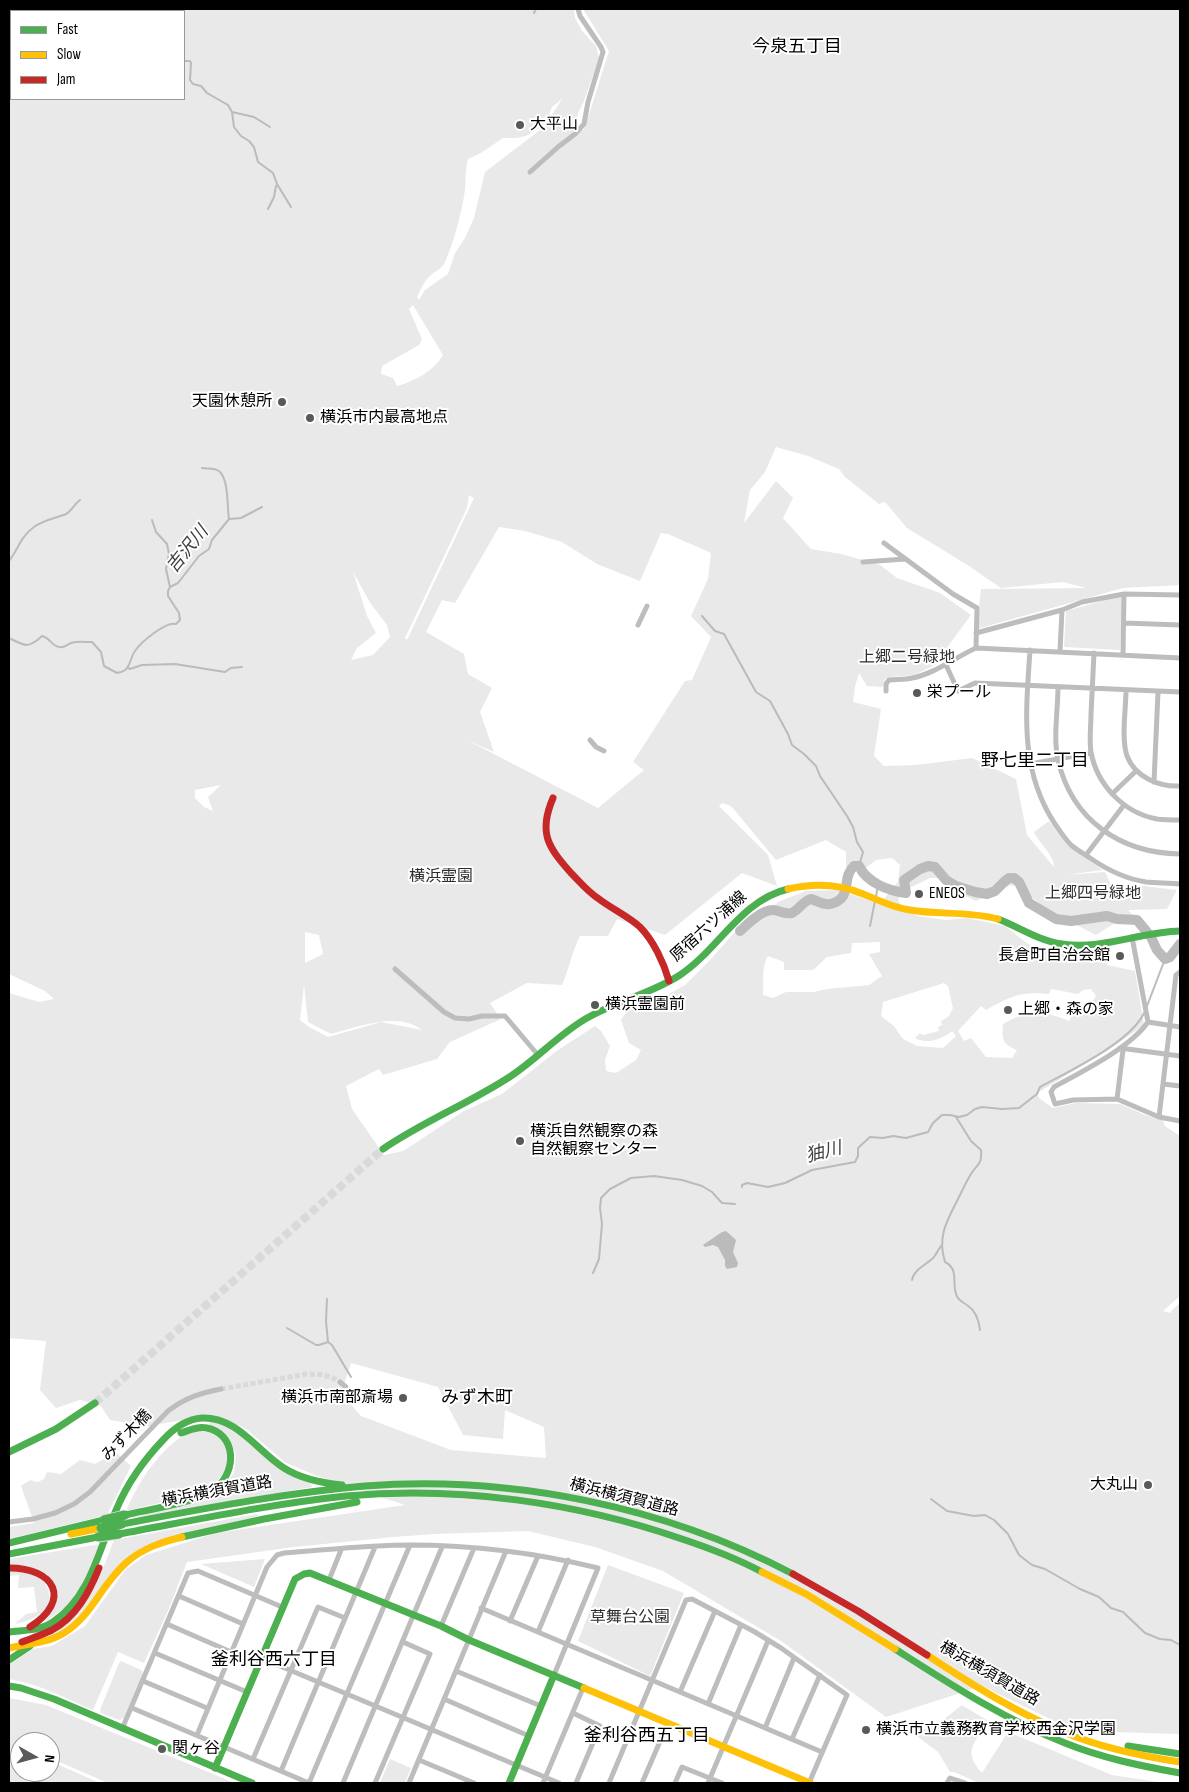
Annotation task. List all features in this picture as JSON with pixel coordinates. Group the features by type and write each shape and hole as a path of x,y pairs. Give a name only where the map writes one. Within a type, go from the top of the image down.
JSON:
{"main road":[{"path":"553,798 546,813 544,826 546,840 551,850 593,895 639,927 667,974 669,981"},
{"name":"原宿六ツ浦線","path":"383,1149 418,1126 511,1076 564,1033 586,1018 637,997 689,969 732,924 760,902 779,892 806,886 841,887 900,909 988,917 1060,944 1092,946 1154,932 1180,931"},
{"path":"9,1452 56,1429 94,1403"},
{"path":"11,1632 38,1629 53,1622 69,1610 87,1581 111,1521 131,1479 155,1448 169,1434 191,1420 212,1419 231,1424 275,1462 300,1475 327,1483 366,1486"},
{"path":"11,1654 56,1628 79,1607 93,1584 128,1497 147,1466 172,1439 187,1429 201,1427 217,1432 228,1443 231,1453 230,1470 217,1487 188,1499 124,1519"},
{"name":"横浜横須賀道路","path":"9,1544 124,1519 366,1486 441,1485 513,1490 582,1501 655,1518 708,1537 781,1569 826,1592 981,1690 1067,1733 1118,1750 1180,1762"},
{"name":"横浜横須賀道路","path":"9,1554 300,1502 381,1494 432,1494 488,1498 561,1508 603,1516 671,1536 753,1567 805,1594 990,1707 1048,1736 1109,1758 1180,1773"},
{"path":"11,1654 32,1644 62,1635 80,1622 121,1566 139,1553 165,1542 262,1518 368,1500 488,1498"},
{"path":"9,1568 40,1573 46,1578 52,1589 53,1597 50,1611 25,1630"},
{"path":"215,1768 295,1579 310,1573 441,1626 469,1640 809,1783"},
{"path":"509,1783 554,1675"},
{"path":"9,1686 37,1693 252,1783"},
{"path":"1067,1733 1112,1743 1180,1754"},
{"path":"1109,1758 1162,1774 1180,1777"}],"street":[{"path":"530,172 584,124 588,102 603,52 602,46 580,16 578,9"},
{"path":"884,543 953,594 977,608 976,648"},
{"path":"863,562 905,559"},
{"path":"976,633 1062,610 1082,602 1124,594 1180,595"},
{"path":"1123,655 1124,594"},
{"path":"638,625 647,606"},
{"path":"1060,651 1062,610"},
{"path":"1124,623 1180,625"},
{"path":"886,691 888,680 912,678 946,665 960,655 976,648 1180,658"},
{"path":"1030,650 1027,728 1030,764 1036,787 1047,812 1071,845 1118,874 1146,882 1180,884"},
{"path":"1094,653 1091,753 1101,778 1112,794 1124,805 1157,819 1180,820"},
{"path":"946,665 958,691 975,683 1180,692"},
{"path":"1058,687 1056,746 1058,760 1068,787 1077,803 1104,832 1119,841 1149,852 1180,854"},
{"path":"1126,690 1125,741 1127,756 1136,771 1154,782 1170,786 1180,786"},
{"path":"1154,782 1158,692"},
{"path":"590,740 596,747 604,751"},
{"path":"1030,764 1091,753"},
{"path":"1112,794 1136,771"},
{"path":"1086,856 1124,805"},
{"path":"1134,937 1148,1022 1144,1029 1122,1049 1054,1087 1051,1092 1055,1104 1073,1100 1117,1099 1159,1116 1180,1121"},
{"path":"396,968 444,1012 455,1018 469,1019 482,1016 504,1016 538,1054"},
{"path":"1159,1116 1176,975 1180,972"},
{"path":"1174,997 1180,998"},
{"path":"1148,1022 1180,1027"},
{"path":"1122,1049 1180,1056"},
{"path":"1117,1099 1122,1049"},
{"path":"1163,1084 1180,1086"},
{"path":"340,1382 346,1387"},
{"name":"みず木橋","path":"9,1522 33,1519 55,1513 74,1504 90,1492 168,1411 190,1397 221,1389"},
{"path":"132,1708 309,1783 410,1545"},
{"path":"197,1735 267,1567 277,1555 284,1552 410,1545 474,1548 568,1560 598,1568 554,1675"},
{"path":"281,1771 375,1547"},
{"path":"343,1783 442,1547"},
{"path":"441,1626 474,1548"},
{"path":"329,1580 341,1550"},
{"path":"409,1783 506,1551"},
{"path":"510,1621 538,1556"},
{"path":"538,1632 568,1560"},
{"path":"122,1729 188,1572 198,1571 282,1607"},
{"path":"179,1596 243,1624"},
{"path":"609,1783 686,1600 692,1599 755,1632 847,1694 809,1783"},
{"path":"253,1759 318,1607 345,1618"},
{"path":"481,1608 822,1752"},
{"path":"680,1692 715,1611"},
{"path":"167,1624 231,1652"},
{"path":"708,1704 741,1626"},
{"path":"709,1781 768,1641"},
{"path":"375,1783 430,1654 403,1642"},
{"path":"155,1652 247,1692"},
{"path":"262,1658 517,1766 544,1780 559,1783"},
{"path":"765,1728 794,1658"},
{"path":"456,1671 541,1706"},
{"path":"792,1739 820,1675"},
{"path":"143,1681 207,1708"},
{"path":"544,1780 583,1688"},
{"path":"444,1699 529,1736"},
{"path":"573,1714 600,1726 576,1783"},
{"path":"642,1783 668,1723"},
{"path":"419,1760 474,1783"},
{"path":"675,1783 682,1767 709,1781 722,1783"},
{"path":"947,1783 950,1778 965,1783"}],"green space":[{"path":"9,9 574,9 575,18 582,31 596,46 599,58 574,128 584,130 609,51 583,9 1180,9 1180,585 1123,588 977,629 981,589 1086,588 1063,582 1001,588 907,528 885,502 879,504 845,477 839,469 808,456 776,447 765,472 750,490 744,523 776,481 793,498 783,518 811,549 841,554 880,565 897,578 940,593 971,615 943,653 939,655 942,661 927,669 912,675 885,679 882,687 867,686 859,673 853,702 881,709 874,756 884,766 916,765 972,758 1016,779 1027,835 1054,867 1052,858 1034,832 1049,821 1068,846 1103,870 1066,875 1105,872 1111,885 1177,890 1167,909 1128,910 1133,915 1126,915 1096,935 1049,911 1020,888 1011,885 976,901 953,890 941,878 930,878 901,892 898,901 907,911 917,916 946,920 967,918 1005,926 1028,944 1071,956 1104,952 1107,965 1135,971 1144,1025 1107,1051 1037,1093 1039,1098 1053,1108 1076,1103 1120,1104 1145,1115 1163,1120 1165,1126 1180,1136 1180,1296 1163,1311 1171,1313 1180,1303 1180,1734 1075,1731 982,1686 886,1717 781,1641 663,1571 595,1547 528,1531 393,1537 294,1547 187,1562 168,1611 144,1663 118,1652 93,1710 41,1688 9,1679 9,1665 33,1649 52,1646 85,1626 126,1569 146,1555 216,1533 405,1505 315,1475 286,1463 245,1428 211,1415 149,1426 110,1420 101,1406 80,1400 56,1408 40,1390 46,1341 9,1338 9,993 39,1002 54,999 45,991 9,974","holes":["562,99 544,127 485,172 474,218 465,238 455,253 448,274 425,290 419,300 417,297 423,284 443,265 452,245 464,198 468,159 481,153 503,138 516,138 533,132 544,124 552,107","413,305 443,355 429,371 397,386 393,378 381,374 382,366 419,345 422,339 409,309","469,495 474,498 407,640 405,638 467,508","499,527 525,531 562,542 597,564 640,581 661,533 668,534 711,553 708,579 691,616 711,637 692,680 685,681 633,762 644,770 598,808 467,740 494,752 480,712 492,688 468,674 464,654 426,632 442,600 455,603","353,572 371,604 387,625 390,637 373,655 351,660 357,648 376,633 367,616","221,785 208,797 213,811 204,807 195,798 195,790","722,803 731,806 776,860 826,840 846,852 846,867 863,870 876,860 892,858 900,865 898,882 880,904 838,890 806,891 780,901 733,934 685,985 650,1004 627,1011 621,1020 629,1043 641,1050 636,1060 616,1073 606,1071 605,1060 610,1046 601,1031 595,1026 558,1050 502,1094 464,1111 403,1151 384,1155 352,1109 346,1086 379,1069 383,1075 437,1059 450,1042 501,1019 490,1003 527,983 562,985 580,936 608,936 617,919 665,935 742,873 777,886 768,855 719,806","305,932 319,935 323,954 305,963","880,942 880,952 869,954 882,976 869,985 814,992 786,992 773,998 763,995 764,970 768,956 784,962 784,970 813,970 827,957 851,953 852,943","944,983 948,986 953,1008 949,1016 941,1021 942,1025 938,1027 939,1031 923,1035 920,1033 915,1038 930,1041 952,1031 956,1036 943,1048 917,1046 902,1038 894,1026 881,1016 883,1002","304,985 308,1022 331,1034 377,1022 389,1021 412,1024 422,1030 381,1022 328,1037 300,1020","1051,989 1078,994 1083,990 1091,989 1096,996 1093,1001 1077,1006 1069,1021 1043,1013 1035,1013 1020,1016 1003,1024 1004,1041 1008,1046 1017,1050 1012,1058 986,1057 971,1038 964,1041 958,1031 981,1006 986,1010 1009,998 1023,994 1049,994","351,1363 438,1387 463,1435 503,1439 505,1410 544,1427 546,1458 451,1450 361,1416 341,1393"]},
{"path":"1123,595 1120,650 1064,647 1066,611"},
{"path":"210,1421 221,1423 311,1482 312,1487 130,1519 213,1494 225,1485 234,1473 236,1454 229,1438 209,1425"},
{"path":"195,1430 217,1434 228,1448 227,1469 216,1482 201,1491 185,1497 126,1511 137,1488 153,1464 173,1443"},
{"path":"117,1453 131,1466 107,1515 9,1539 9,1527 34,1523 21,1486 30,1480 38,1482 44,1479 47,1472 61,1474 80,1460 95,1464 104,1459 108,1454"},
{"path":"257,1514 258,1516 146,1546 82,1616 65,1630 49,1637 102,1571 114,1540"},
{"path":"100,1544 88,1575 72,1602 44,1623 53,1609 56,1599 54,1589 47,1574 9,1566 9,1559"},
{"path":"265,1559 254,1587 201,1564"},
{"name":"草舞台公園","path":"608,1565 684,1593 650,1676 578,1641"},
{"path":"9,1572 26,1572 38,1576 46,1586 50,1597 48,1604 40,1614 15,1624 26,1614 37,1612 34,1587 18,1588 19,1575 9,1576"},
{"path":"121,1661 141,1670 143,1674 124,1718 119,1720 101,1713 100,1710"},
{"path":"9,1698 46,1705 235,1783 108,1783 60,1762 60,1732 10,1732 10,1782 60,1782 60,1765 100,1783 9,1783"},
{"path":"962,1705 990,1722 975,1741 972,1752 973,1759 982,1773 1008,1732 1112,1775 1165,1783 979,1783 950,1772 938,1752 914,1734 938,1724"},
{"path":"390,1759 411,1768 405,1783 380,1783"}],"shaded area":[{"path":"726,1231 736,1240 733,1252 738,1263 737,1267 727,1269 725,1260 718,1247 713,1245 705,1247 703,1245"}],"waterway":[{"path":"534,13 536,9"},
{"path":"185,61 190,61 191,63 190,80 193,84 201,86 207,93 228,105 232,112 234,127 254,147 258,162 273,173 277,184 291,207"},
{"path":"232,112 254,117 270,127"},
{"path":"268,209 274,197 276,186"},
{"path":"202,468 217,470 222,475 226,487 229,519"},
{"path":"9,561 29,531 41,523 66,514 80,500"},
{"name":"吉沢川","path":"9,638 18,643 29,645 42,636 61,647 73,642 92,642 101,652 104,666 117,673 124,671 138,647 160,629 176,624 180,620 179,613 168,596 170,587 178,583 199,556 209,549 212,540 229,519 241,518 262,507"},
{"path":"152,520 156,532 167,544 169,554 166,569 170,587"},
{"path":"702,616 715,631 724,634 756,692 770,701 792,745 816,766 820,776 853,827 857,842 863,852 859,866"},
{"path":"128,668 142,665 175,664 225,672 231,668 242,667"},
{"path":"740,931 764,912 775,910 792,913 811,899 826,904 838,901 843,896 849,873 854,866 859,866 867,877 879,885 906,893 904,880 928,866 935,867 946,880 956,886 987,894 995,891 1009,878 1014,878 1019,882 1029,903 1056,919 1071,921 1107,916 1117,919 1137,920 1165,959 1170,957 1180,944"},
{"path":"876,897 878,884"},
{"path":"870,926 875,901"},
{"name":"㹨川","path":"1147,1006 1165,959"},
{"name":"㹨川","path":"742,1187 742,1185 747,1183 768,1187 785,1183 812,1170 855,1162 858,1156 858,1148 870,1137 883,1138 893,1136 906,1138 928,1132 933,1123 942,1115 959,1117 982,1107 1019,1108 1037,1094 1040,1087 1082,1065 1113,1045 1137,1024 1144,1013"},
{"path":"956,1117 971,1141 981,1150 981,1159 967,1180 944,1229 943,1253 945,1262 954,1272 957,1296 975,1313 980,1330"},
{"name":"㹨川","path":"593,1273 599,1259 602,1224 601,1198 610,1189 631,1178 654,1176 682,1180 702,1186 712,1192 722,1203 735,1204"},
{"path":"912,1280 917,1271 933,1258 942,1245"},
{"path":"327,1299 326,1321 328,1342 332,1345 351,1377"},
{"path":"287,1328 316,1345 328,1342"},
{"path":"931,1499 947,1511 974,1516 985,1515 994,1520 1008,1534 1019,1555 1032,1565 1045,1569 1080,1589 1099,1597 1111,1608 1123,1612 1145,1633 1160,1639 1171,1640 1180,1645"}],"tunnel":[{"path":"95,1403 383,1149"},
{"path":"221,1389 307,1374 324,1375 340,1382"}],"traffic: fast":[{"path":"383,1149 511,1076 567,1031 587,1018 669,982 680,975 694,965 743,914 771,895 788,889"},
{"path":"998,919 1045,940 1077,945 1092,945 1150,934 1180,931"},
{"path":"9,1452 56,1429 95,1403"},
{"path":"9,1632 43,1627 66,1612 85,1585 92,1571 121,1498 131,1480 149,1455 163,1440 186,1422 202,1418 215,1419 226,1423 237,1429 274,1461 291,1472 312,1480 342,1485"},
{"path":"125,1515 173,1505 198,1497 209,1493 224,1480 230,1462 230,1453 224,1437 207,1428 181,1433"},
{"path":"122,1524 243,1502 334,1489 420,1484 475,1486 530,1491 585,1500 639,1513 692,1530 744,1550 793,1574"},
{"path":"119,1534 318,1499 388,1493 474,1495 558,1506 600,1515 682,1539 742,1562 762,1572"},
{"path":"182,1537 264,1519 357,1502"},
{"path":"104,1520 125,1515"},
{"path":"9,1543 104,1520"},
{"path":"101,1528 122,1524"},
{"path":"98,1537 119,1534"},
{"path":"9,1554 98,1537"},
{"path":"215,1768 295,1579 304,1574 310,1573 441,1626 469,1640 584,1688"},
{"path":"9,1660 30,1646"},
{"path":"895,1649 978,1700 1043,1734 1107,1757 1180,1773"},
{"path":"509,1783 554,1675"},
{"path":"9,1686 54,1699 252,1783"},
{"path":"1128,1746 1180,1754"}],"traffic: slow":[{"path":"788,889 817,885 836,886 904,909 976,915 998,919"},
{"path":"71,1534 101,1528"},
{"path":"9,1648 44,1641 64,1633 74,1626 90,1609 118,1570 127,1562 153,1546 182,1537"},
{"path":"762,1572 806,1594 895,1649"},
{"path":"927,1655 1012,1707 1066,1733 1122,1751 1180,1762"},
{"path":"584,1688 810,1783"}],"traffic: jam":[{"path":"553,798 546,821 546,830 551,847 556,855 591,893 630,919 645,932 658,952 669,981"},
{"path":"9,1568 25,1569 38,1573 52,1587 54,1596 51,1606 43,1617 30,1627"},
{"path":"22,1642 61,1625 81,1604 99,1568"},
{"path":"793,1574 858,1611 927,1655"}],"place":[{"name":"大平山","path":"520,125"},
{"name":"天園休憩所","path":"282,402"},
{"name":"横浜市内最高地点","path":"310,418"},
{"name":"栄プール","path":"917,693"},
{"name":"ENEOS","path":"919,894"},
{"name":"長倉町自治会館","path":"1120,956"},
{"name":"横浜霊園前","path":"595,1005"},
{"name":"上郷・森の家","path":"1008,1010"},
{"name":"横浜自然観察の森 自然観察センター","path":"520,1141"},
{"name":"横浜市南部斎場","path":"403,1398"},
{"name":"大丸山","path":"1148,1485"},
{"name":"横浜市立義務教育学校西金沢学園","path":"866,1730"},
{"name":"関ヶ谷","path":"162,1749"}],"district":[{"name":"今泉五丁目","path":"797,47"},
{"name":"野七里二丁目","path":"1035,761"},
{"name":"みず木町","path":"477,1398"},
{"name":"釜利谷西六丁目","path":"274,1660"},
{"name":"釜利谷西五丁目","path":"647,1736"}],"park label":[{"name":"上郷二号緑地","path":"907,658"},
{"name":"横浜霊園","path":"441,877"},
{"name":"上郷四号緑地","path":"1093,894"}]}
